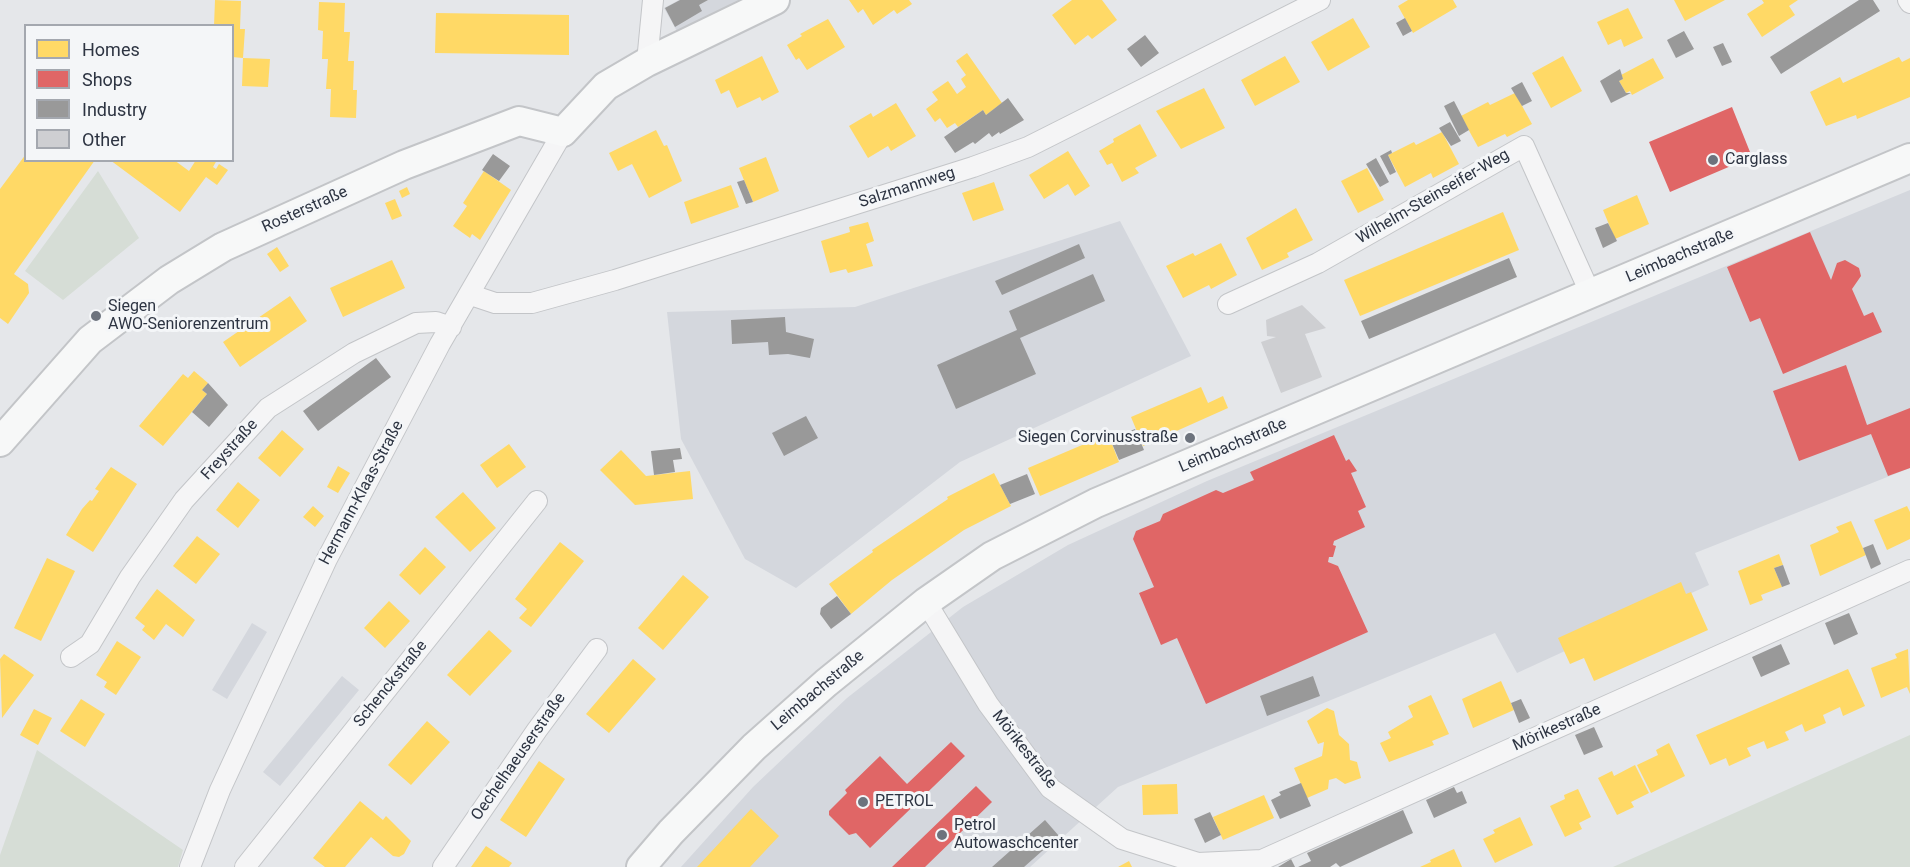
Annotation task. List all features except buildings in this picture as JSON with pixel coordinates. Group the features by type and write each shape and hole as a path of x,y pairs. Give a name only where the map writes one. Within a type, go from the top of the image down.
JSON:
{"main road":[{"path":"562,132 606,86 647,62 775,0"},
{"name":"Rosterstraße","path":"0,442 90,340 169,280 223,247 404,165 519,121 562,132"},
{"name":"Leimbachstraße","path":"641,867 671,832 754,747 826,683 926,602 992,556 1096,503 1910,158"}],"street":[{"path":"647,62 653,0"},
{"name":"Salzmannweg","path":"471,295 495,303 532,303 615,280 973,167 1028,147 1320,0"},
{"name":"Hermann-Klaas-Straße","path":"190,867 220,790 327,559 451,327 562,132"},
{"name":"Wilhelm-Steinseifer-Weg","path":"1228,304 1318,263 1524,146 1591,295"},
{"name":"Freystraße","path":"71,657 90,644 130,577 184,500 268,408 354,353 416,323 436,322 451,327"},
{"name":"Schenckstraße","path":"245,867 537,501"},
{"name":"Mörikestraße","path":"926,602 988,704 1050,788 1122,839 1197,865 1262,860 1910,570"},
{"name":"Oechelhaeuserstraße","path":"443,867 537,729 597,649"}],"shaded area":[{"path":"679,0 740,0 678,33 664,8"},
{"path":"98,171 139,238 63,300 25,271"},
{"path":"1910,190 1910,468 1695,553 1709,585 1517,673 1495,633 1118,787 1030,867 681,867 753,787 847,698 963,607 1068,545 1207,481"},
{"path":"1120,221 1191,356 960,462 796,588 745,559 681,439 667,312 855,307"},
{"path":"252,623 267,632 227,699 212,690"},
{"path":"342,676 359,690 280,786 263,772"},
{"path":"1910,735 1910,867 1613,867"},
{"path":"37,750 183,850 178,867 0,867 0,855"}],"place":[{"name":"Carglass","path":"1713,160"},
{"name":"Siegen AWO-Seniorenzentrum","path":"96,316"},
{"name":"Siegen Corvinusstraße","path":"1190,438"},
{"name":"PETROL","path":"863,802"},
{"name":"Petrol Autowaschcenter","path":"942,835"}]}
